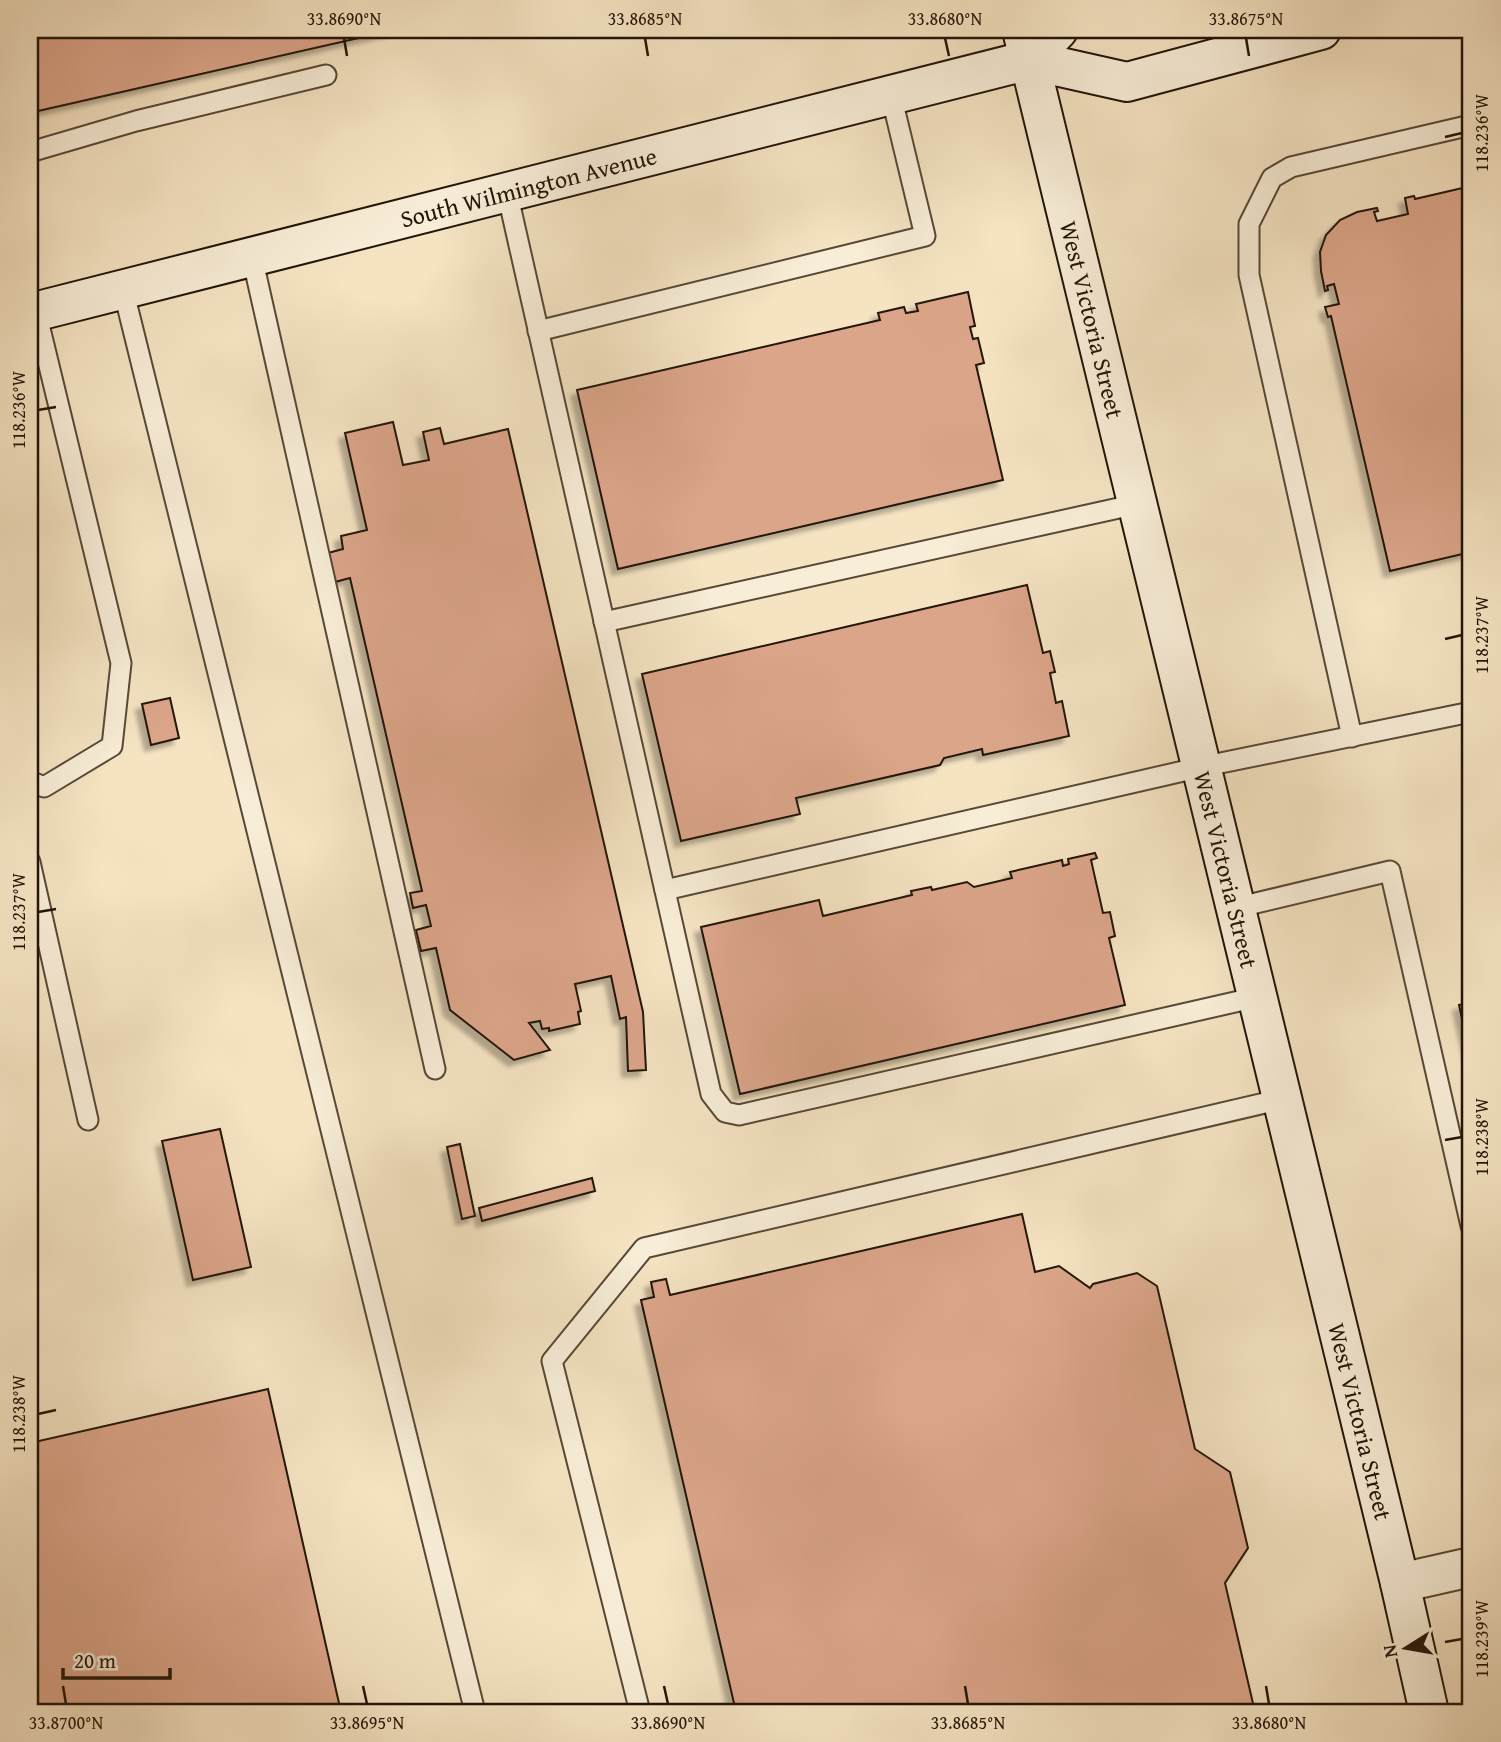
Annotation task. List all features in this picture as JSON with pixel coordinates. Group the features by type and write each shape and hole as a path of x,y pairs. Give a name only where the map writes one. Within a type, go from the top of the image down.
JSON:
{"main road":[{"path":"1026,45 1058,30"},
{"name":"South Wilmington Avenue","path":"33,312 891,95 1026,45 1127,82 1321,30"},
{"name":"West Victoria Street","path":"1026,45 1400,1583 1429,1712"},
{"path":"1400,1583 1471,1567"}],"lane":[{"path":"30,152 136,121 326,75"},
{"path":"538,331 925,236 891,95"},
{"path":"1352,737 1249,275 1249,224 1272,178 1292,167 1471,125"},
{"path":"507,192 711,1094 725,1112 739,1115 1257,997"},
{"path":"252,257 435,1069"},
{"path":"123,289 475,1712"},
{"path":"30,780 44,787 112,746 121,663 33,312"},
{"path":"604,622 1137,504"},
{"path":"665,890 1201,767 1471,712"},
{"path":"30,862 88,1120"},
{"path":"1235,908 1390,871 1471,1226"},
{"path":"640,1712 552,1361 644,1248 1282,1099"}],"building":[{"path":"30,30 394,30 38,111 30,75"},
{"path":"1471,186 1471,552 1390,571 1331,316 1328,317 1325,307 1339,304 1334,284 1327,286 1328,290 1325,291 1320,252 1326,235 1340,220 1357,212 1377,208 1378,211 1374,212 1377,221 1408,214 1405,198 1414,196 1415,199"},
{"path":"968,292 975,326 970,327 973,339 978,338 984,363 976,365 1003,480 618,569 577,390 880,320 878,313 904,307 906,313 918,311 916,304"},
{"path":"393,422 403,465 429,460 423,432 440,428 444,444 508,429 643,1012 646,1070 628,1071 626,1017 620,1019 611,976 575,984 581,1011 578,1012 580,1024 549,1031 549,1028 542,1029 540,1021 529,1023 550,1050 514,1060 450,1010 436,948 421,951 416,930 431,926 426,905 413,908 410,893 422,891 350,578 335,582 328,553 343,549 341,536 367,530 345,433"},
{"path":"1027,585 1043,653 1050,651 1055,672 1050,673 1056,703 1062,701 1069,736 983,755 982,749 944,758 940,765 796,798 800,814 681,841 642,674"},
{"path":"170,698 179,738 151,745 142,704"},
{"path":"1095,853 1097,858 1091,860 1103,913 1110,912 1115,936 1109,938 1125,1005 740,1094 701,927 819,900 823,916 912,895 911,891 931,887 932,890 967,882 974,887 1012,878 1010,872 1062,860 1063,866 1069,864 1068,859"},
{"path":"1471,1002 1471,1060 1459,1005"},
{"path":"220,1129 251,1267 193,1280 162,1141"},
{"path":"460,1144 475,1216 462,1219 447,1147"},
{"path":"592,1178 595,1191 482,1221 479,1208"},
{"path":"1022,1214 1035,1272 1059,1266 1090,1288 1093,1284 1137,1273 1157,1286 1195,1449 1230,1472 1248,1548 1225,1583 1255,1712 736,1712 641,1300 654,1297 651,1282 666,1279 670,1295"},
{"path":"268,1389 341,1712 30,1712 30,1443"}]}
